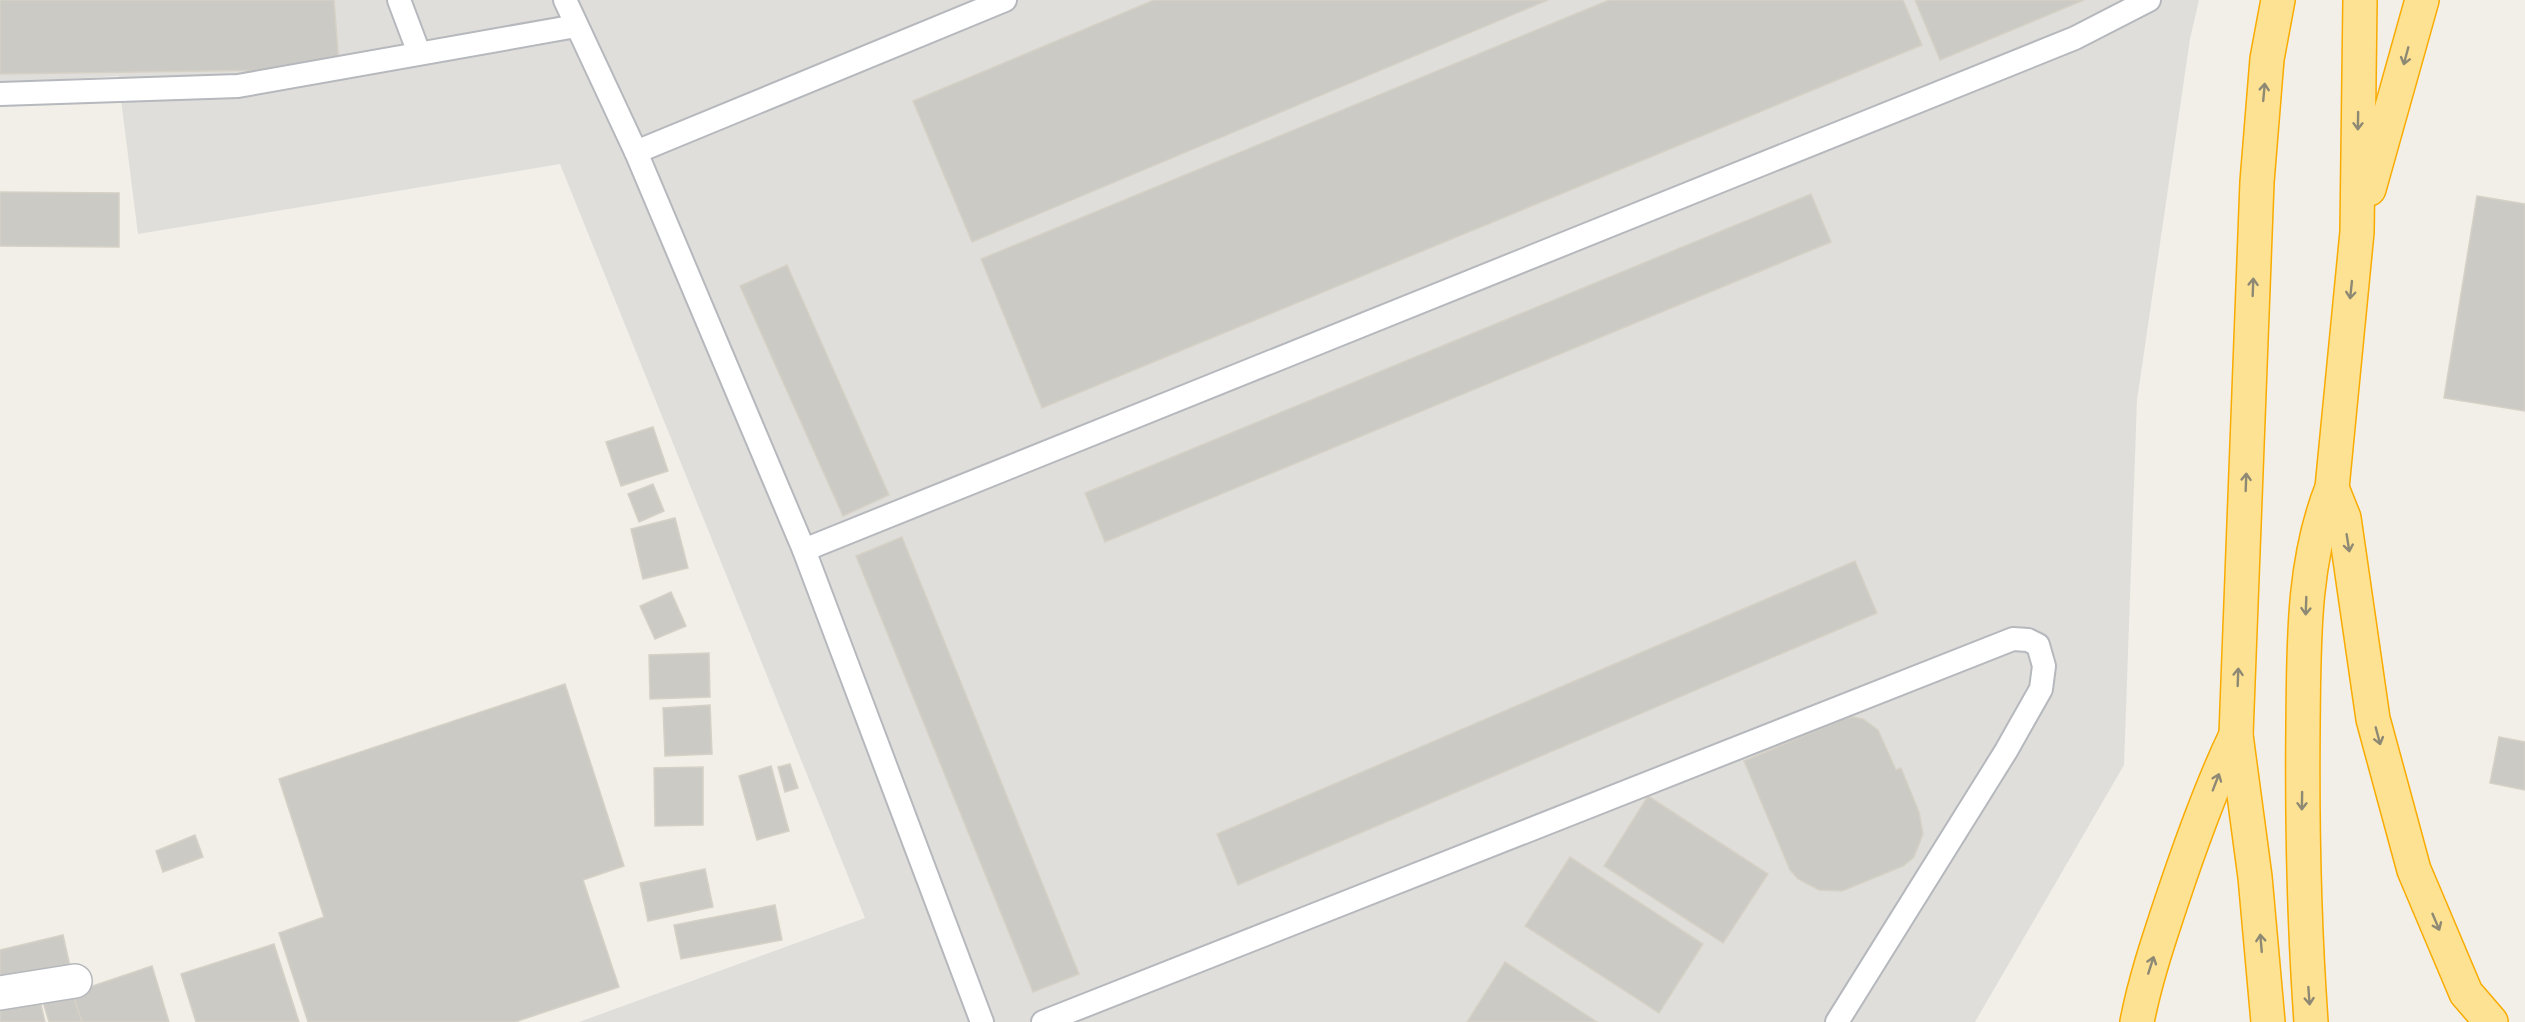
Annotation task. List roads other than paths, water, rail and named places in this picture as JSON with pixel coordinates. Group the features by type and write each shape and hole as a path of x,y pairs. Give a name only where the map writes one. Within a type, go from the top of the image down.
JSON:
{"highway":[{"path":"2268,1022 2255,877 2236,735 2257,182 2267,59 2278,0"},
{"path":"2311,1022 2302,825 2307,586 2326,502 2332,488 2357,232 2360,0"},
{"path":"2357,232 2421,0"},
{"path":"2332,488 2344,518 2373,719 2414,870 2466,993 2491,1022"},
{"path":"2137,1022 2145,983 2183,867 2223,762 2236,735"}],"street":[{"path":"0,993 75,981"}],"lane":[{"path":"399,0 418,53"},
{"path":"565,0 636,152 804,550 982,1022"},
{"path":"636,152 1005,0"},
{"path":"804,550 2064,42 2150,0"},
{"path":"0,94 238,86 576,26"},
{"path":"1043,1022 2013,639 2028,640 2038,645 2044,666 2042,689 2006,751 1837,1022"}]}
